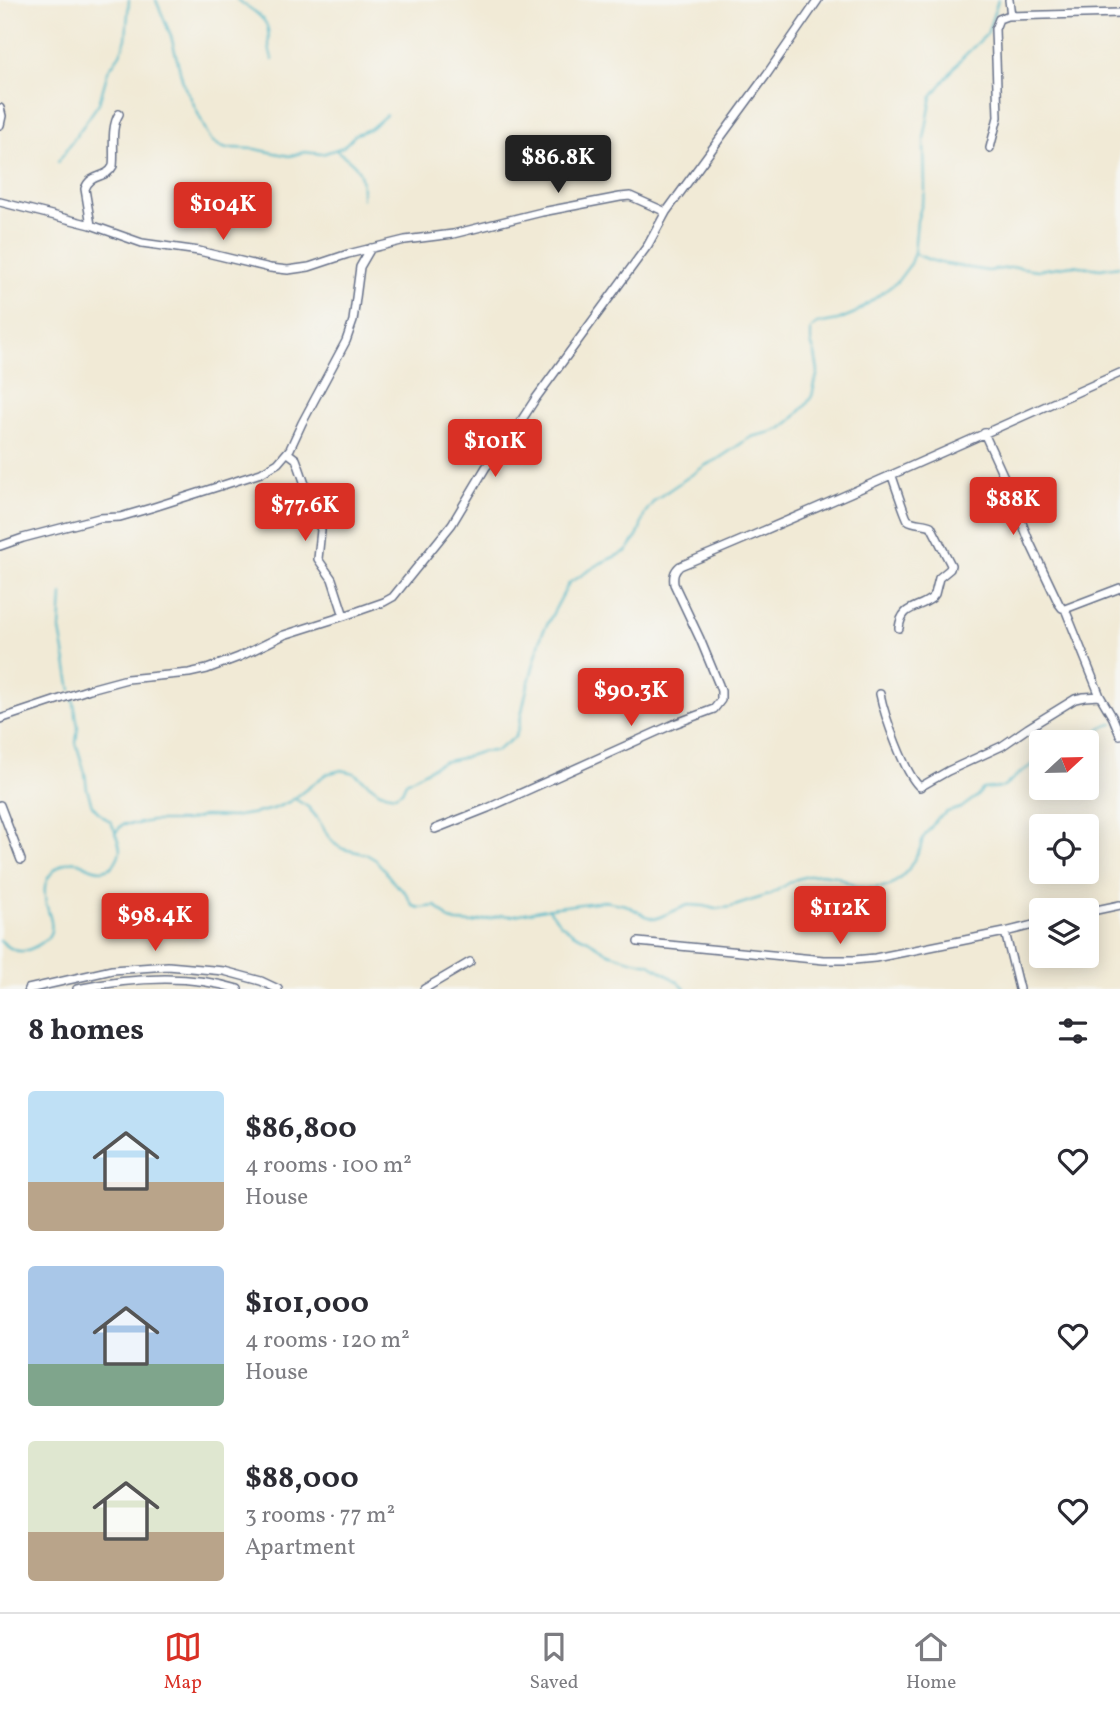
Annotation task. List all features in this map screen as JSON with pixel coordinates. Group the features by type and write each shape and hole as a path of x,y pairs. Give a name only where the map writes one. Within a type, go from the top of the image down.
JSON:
{"street":[{"path":"0,719 127,679 207,669 284,635 393,597 453,524 486,467 504,447 536,398 648,245 666,212 818,0"},
{"path":"1009,0 1012,16"},
{"path":"990,148 998,117 995,29 999,19 1012,16 1120,13"},
{"path":"0,108 0,125"},
{"path":"91,225 85,189 92,179 111,171 115,120 119,114"},
{"path":"0,202 91,225 142,243 199,251 288,270 309,267 372,247 453,234 542,212 621,197 630,196 666,212"},
{"path":"0,547 23,538 99,518 130,514 261,473 278,463 288,453 351,330 360,267 372,247"},
{"path":"435,829 714,709 721,700 721,691 674,584 676,570 1120,373"},
{"path":"984,433 1030,542 1050,586 1065,609 1100,696 1120,734"},
{"path":"288,453 296,459 321,530 318,559 332,579 344,616"},
{"path":"892,476 905,517 909,521 930,526 951,565 939,578 932,598 904,612 899,628"},
{"path":"1065,609 1120,588"},
{"path":"880,694 896,744 914,781 920,787 1002,746 1068,703 1084,697 1100,696"},
{"path":"0,805 21,860"},
{"path":"1099,909 1120,905"},
{"path":"638,942 824,960 854,960 917,951 1029,926"},
{"path":"1005,932 1019,989"},
{"path":"424,989 470,962"},
{"path":"28,989 112,970 168,966 224,971 278,989"},
{"path":"77,989 173,979 238,989"},
{"path":"196,989 203,982"}],"waterway":[{"path":"58,162 99,103 108,71 120,54 126,39 129,0"},
{"path":"156,0 171,36 184,86 207,133 212,141 221,147 255,149 290,156 304,152 322,154 343,147 356,134 370,129 386,115"},
{"path":"237,0 265,22 273,60"},
{"path":"0,940 13,950 20,951 41,944 51,930 45,897 48,877 57,868 72,862 102,870 112,867 120,851 115,833 123,824 186,821 204,816 232,817 273,809 291,801 326,774 342,770 354,773 380,792 395,795 402,791 406,782 442,762 480,752 496,751 515,737 542,634 569,583 627,551 638,535 645,513 659,497 751,437 782,428 792,420 812,396 818,371 811,343 811,329 817,324 855,313 897,282 909,266 914,253 917,221 925,193 924,139 932,96 962,58 987,34 998,0"},
{"path":"337,151 358,170 362,199"},
{"path":"915,254 945,264 988,271 1016,267 1038,270 1073,265 1100,269 1120,266"},
{"path":"62,594 60,630 71,690"},
{"path":"73,698 78,726 76,743 92,805 111,822 115,831"},
{"path":"1099,730 1113,724"},
{"path":"295,799 308,807 336,845 366,854 376,860 405,892 413,906 436,906 450,920 472,923 502,915 604,901 626,905 655,919 688,905 715,909 731,907 769,895 794,880 811,875 836,876 857,887 889,886 908,870 923,838 937,819 947,812 961,808 983,789 1004,787 1029,767"},
{"path":"548,908 560,923 573,933 609,953 650,964 685,989"}]}
